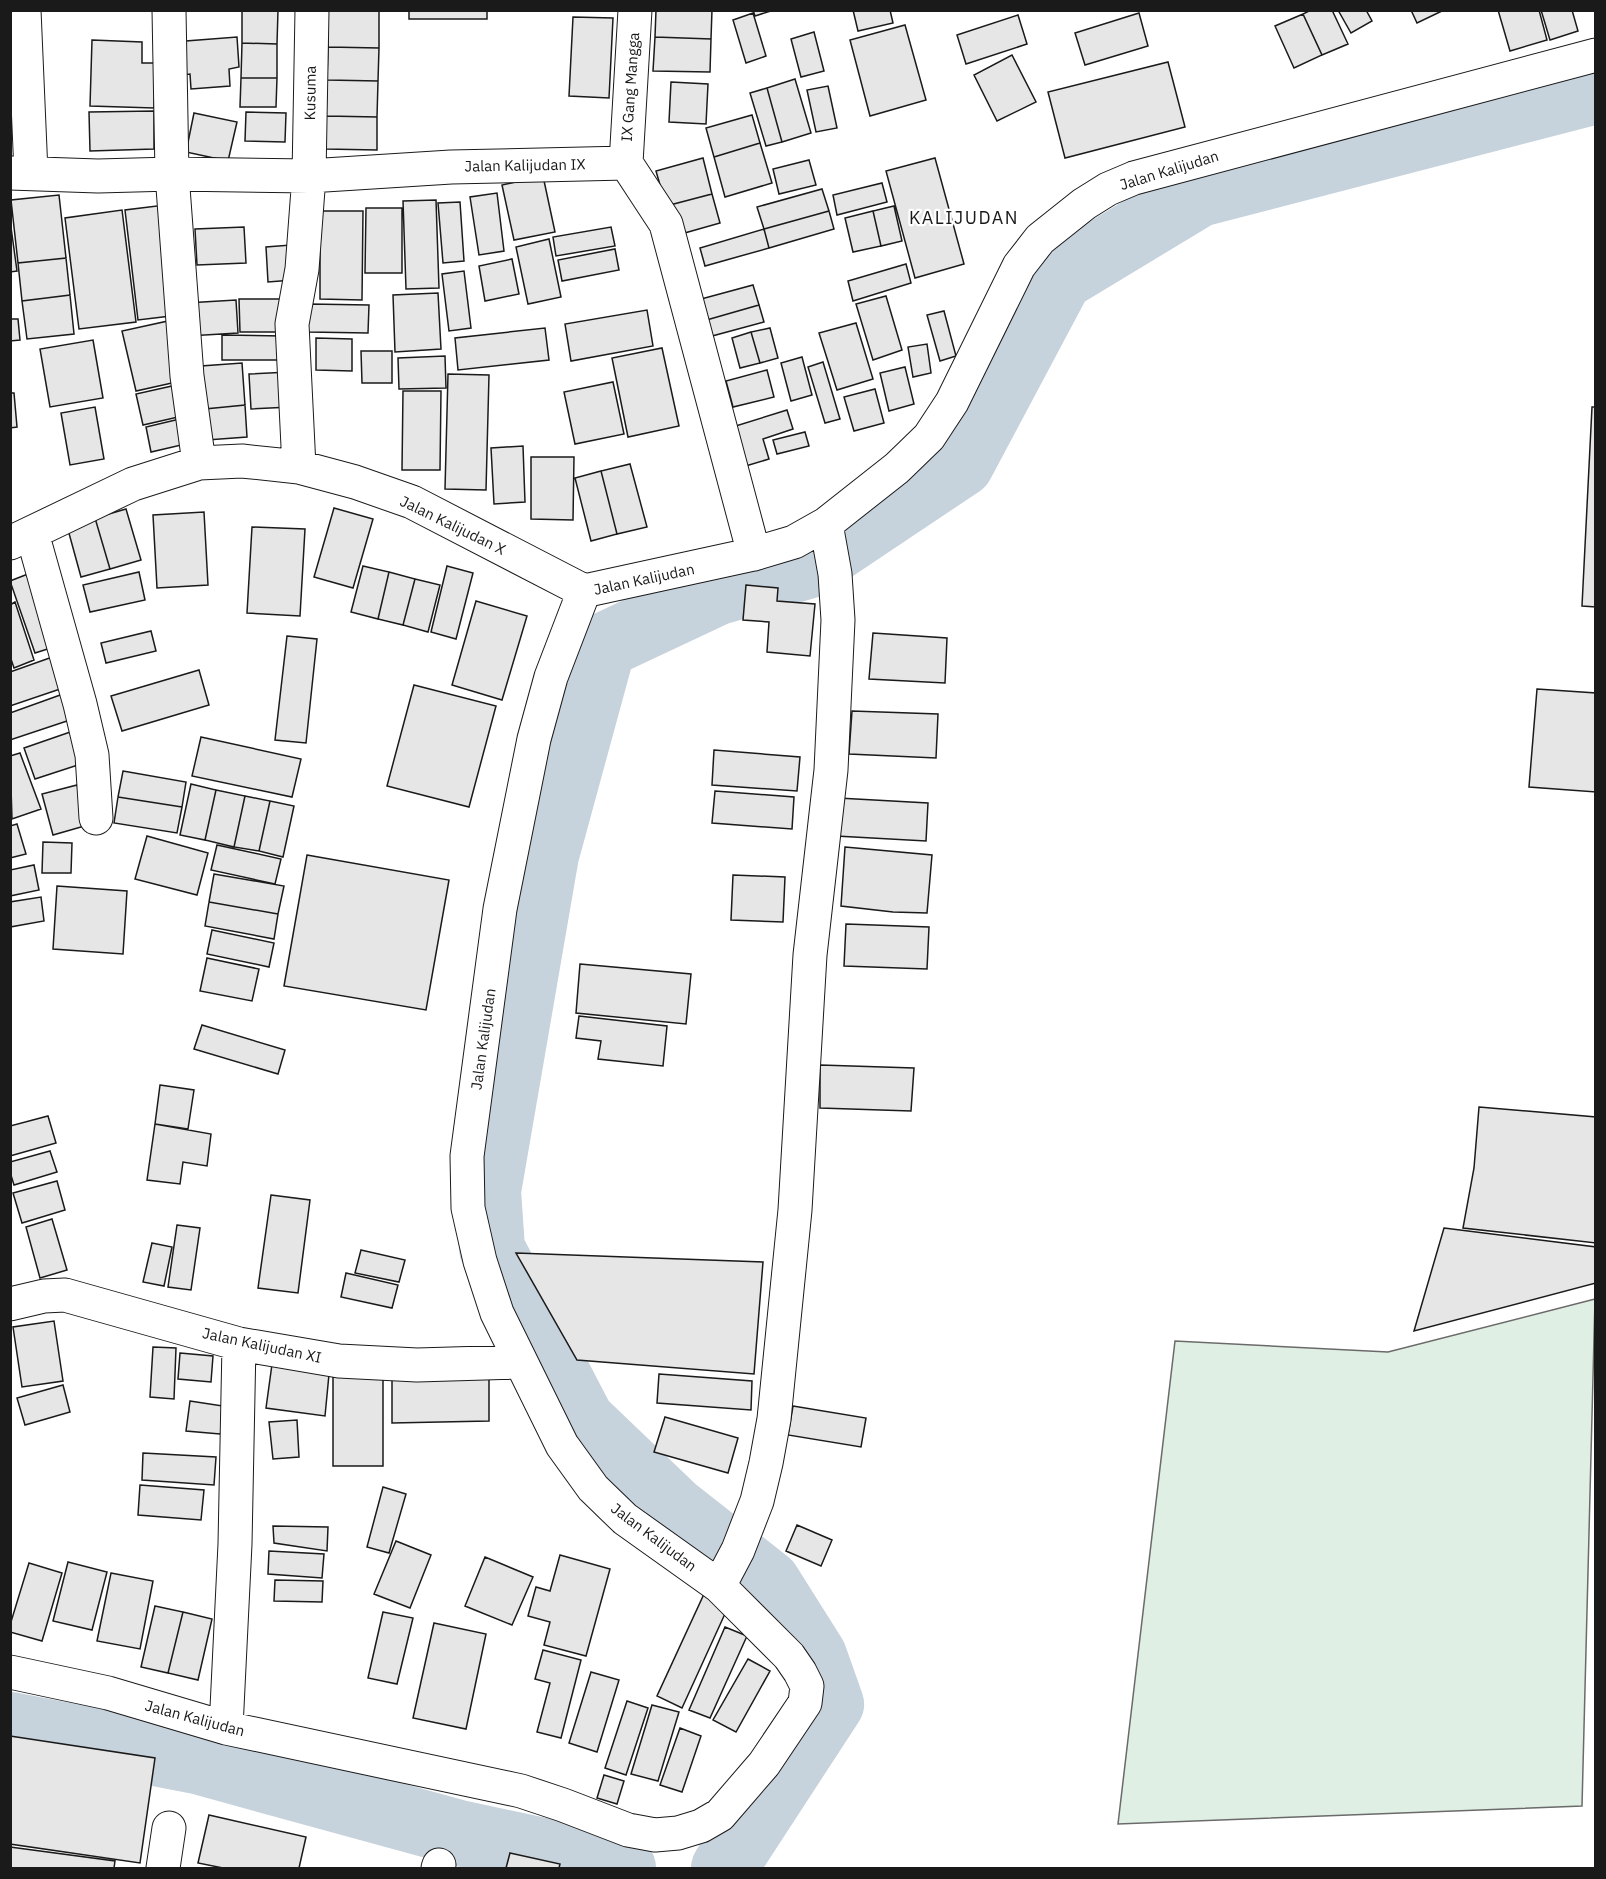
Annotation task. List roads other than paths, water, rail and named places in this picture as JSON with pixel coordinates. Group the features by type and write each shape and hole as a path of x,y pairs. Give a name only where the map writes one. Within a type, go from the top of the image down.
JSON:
{"street":[{"path":"21,173 24,10"},
{"path":"169,10 172,174 187,376 199,463"},
{"name":"Kusuma","path":"299,467 292,324 302,269 309,176 312,10"},
{"name":"IX Gang Mangga","path":"626,163 635,10"},
{"name":"Jalan Kalijudan","path":"10,1672 108,1693 226,1728 521,1791 628,1830 655,1835 678,1833 702,1826 720,1815 764,1764 805,1703 807,1686 727,1570 625,1520 593,1488 562,1445 497,1313 480,1261 468,1208 467,1156 500,909 534,739 551,677 584,591 754,554 794,542 830,547 897,468 929,437 952,402 1019,266 1040,239 1084,204 1108,189 1134,178 1596,55"},
{"path":"626,163 666,224 754,554"},
{"name":"Jalan Kalijudan IX","path":"21,173 99,176 172,174 309,176 451,167 626,163"},
{"name":"Jalan Kalijudan X","path":"21,538 133,484 199,463 242,461 299,467 355,482 412,502 584,591"},
{"path":"21,538 80,704 92,755 96,818"},
{"path":"727,1570 758,1501 774,1419 795,1210 810,955 831,770 838,620 830,547"},
{"name":"Jalan Kalijudan XI","path":"10,1304 44,1296 65,1295 239,1344 339,1361 417,1365 520,1362"},
{"path":"226,1728 235,1544 239,1344"},
{"path":"163,1869 169,1828"}],"waterway":[{"path":"724,1868 831,1704 814,1656 768,1583 675,1510 582,1421 492,1249 488,1191 546,855 603,646 718,592 810,565 961,464 1060,278 1199,194 1596,91"},
{"path":"10,1725 197,1761 459,1833 623,1868"}],"district":[{"name":"KALIJUDAN","path":"964,217"}]}
